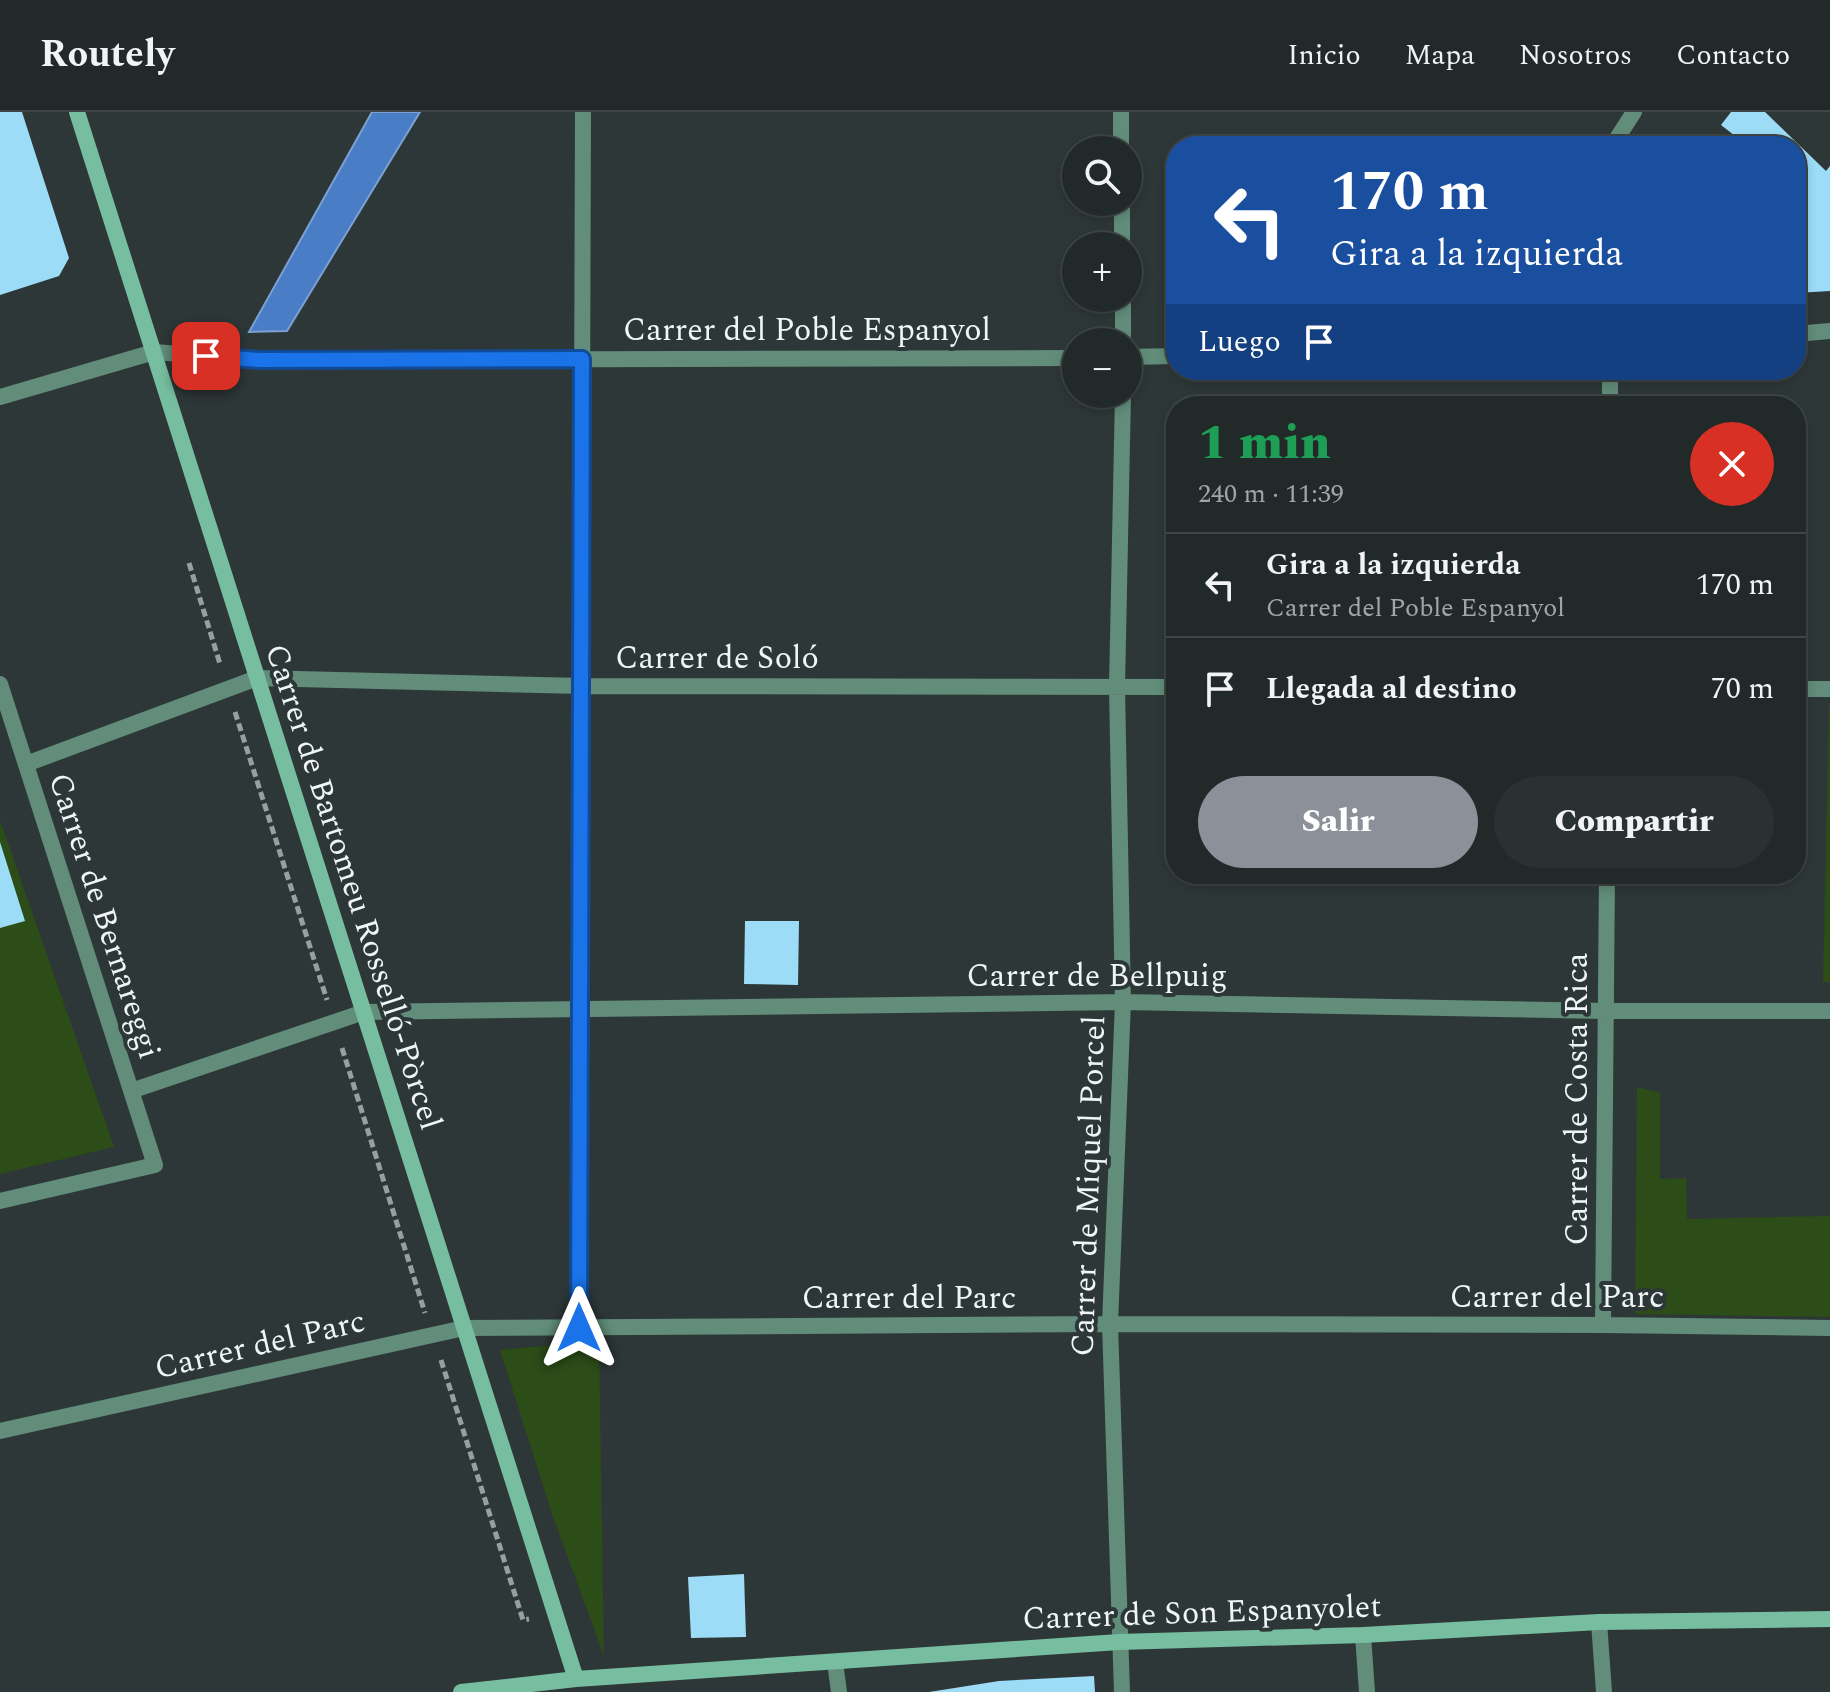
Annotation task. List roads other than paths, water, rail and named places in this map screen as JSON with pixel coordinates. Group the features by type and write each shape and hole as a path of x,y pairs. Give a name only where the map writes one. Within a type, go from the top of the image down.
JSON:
{"street":[{"name":"Carrer de Bartomeu Rosselló-Pòrcel","path":"77,112 577,1685"},
{"path":"579,1328 583,112"},
{"path":"1121,112 1121,136"},
{"path":"1618,136 1634,112"},
{"path":"1806,333 1830,331"},
{"name":"Carrer del Poble Espanyol","path":"154,352 259,360 1062,358"},
{"path":"0,397 154,352"},
{"path":"1142,357 1166,356"},
{"name":"Carrer de Miquel Porcel","path":"1122,1692 1110,1324 1123,1002 1117,687 1123,408"},
{"path":"26,764 257,678"},
{"name":"Carrer de Soló","path":"257,678 581,686 1166,687"},
{"name":"Carrer de Bernareggi","path":"0,684 155,1165 0,1201"},
{"path":"1806,689 1830,689"},
{"name":"Carrer de Costa Rica","path":"1603,1325 1607,884"},
{"name":"Carrer de Bellpuig","path":"131,1091 364,1012 1123,1002 1606,1011 1830,1011"},
{"name":"Carrer del Parc","path":"0,1431 464,1328 1110,1324 1830,1328"},
{"name":"Carrer de Son Espanyolet","path":"461,1692 1119,1642 1363,1635 1599,1622 1830,1619"},
{"path":"1599,1622 1604,1692"},
{"path":"1363,1635 1367,1692"},
{"path":"835,1662 839,1692"}],"water":[{"path":"372,112 420,112 287,331 249,332"}]}
